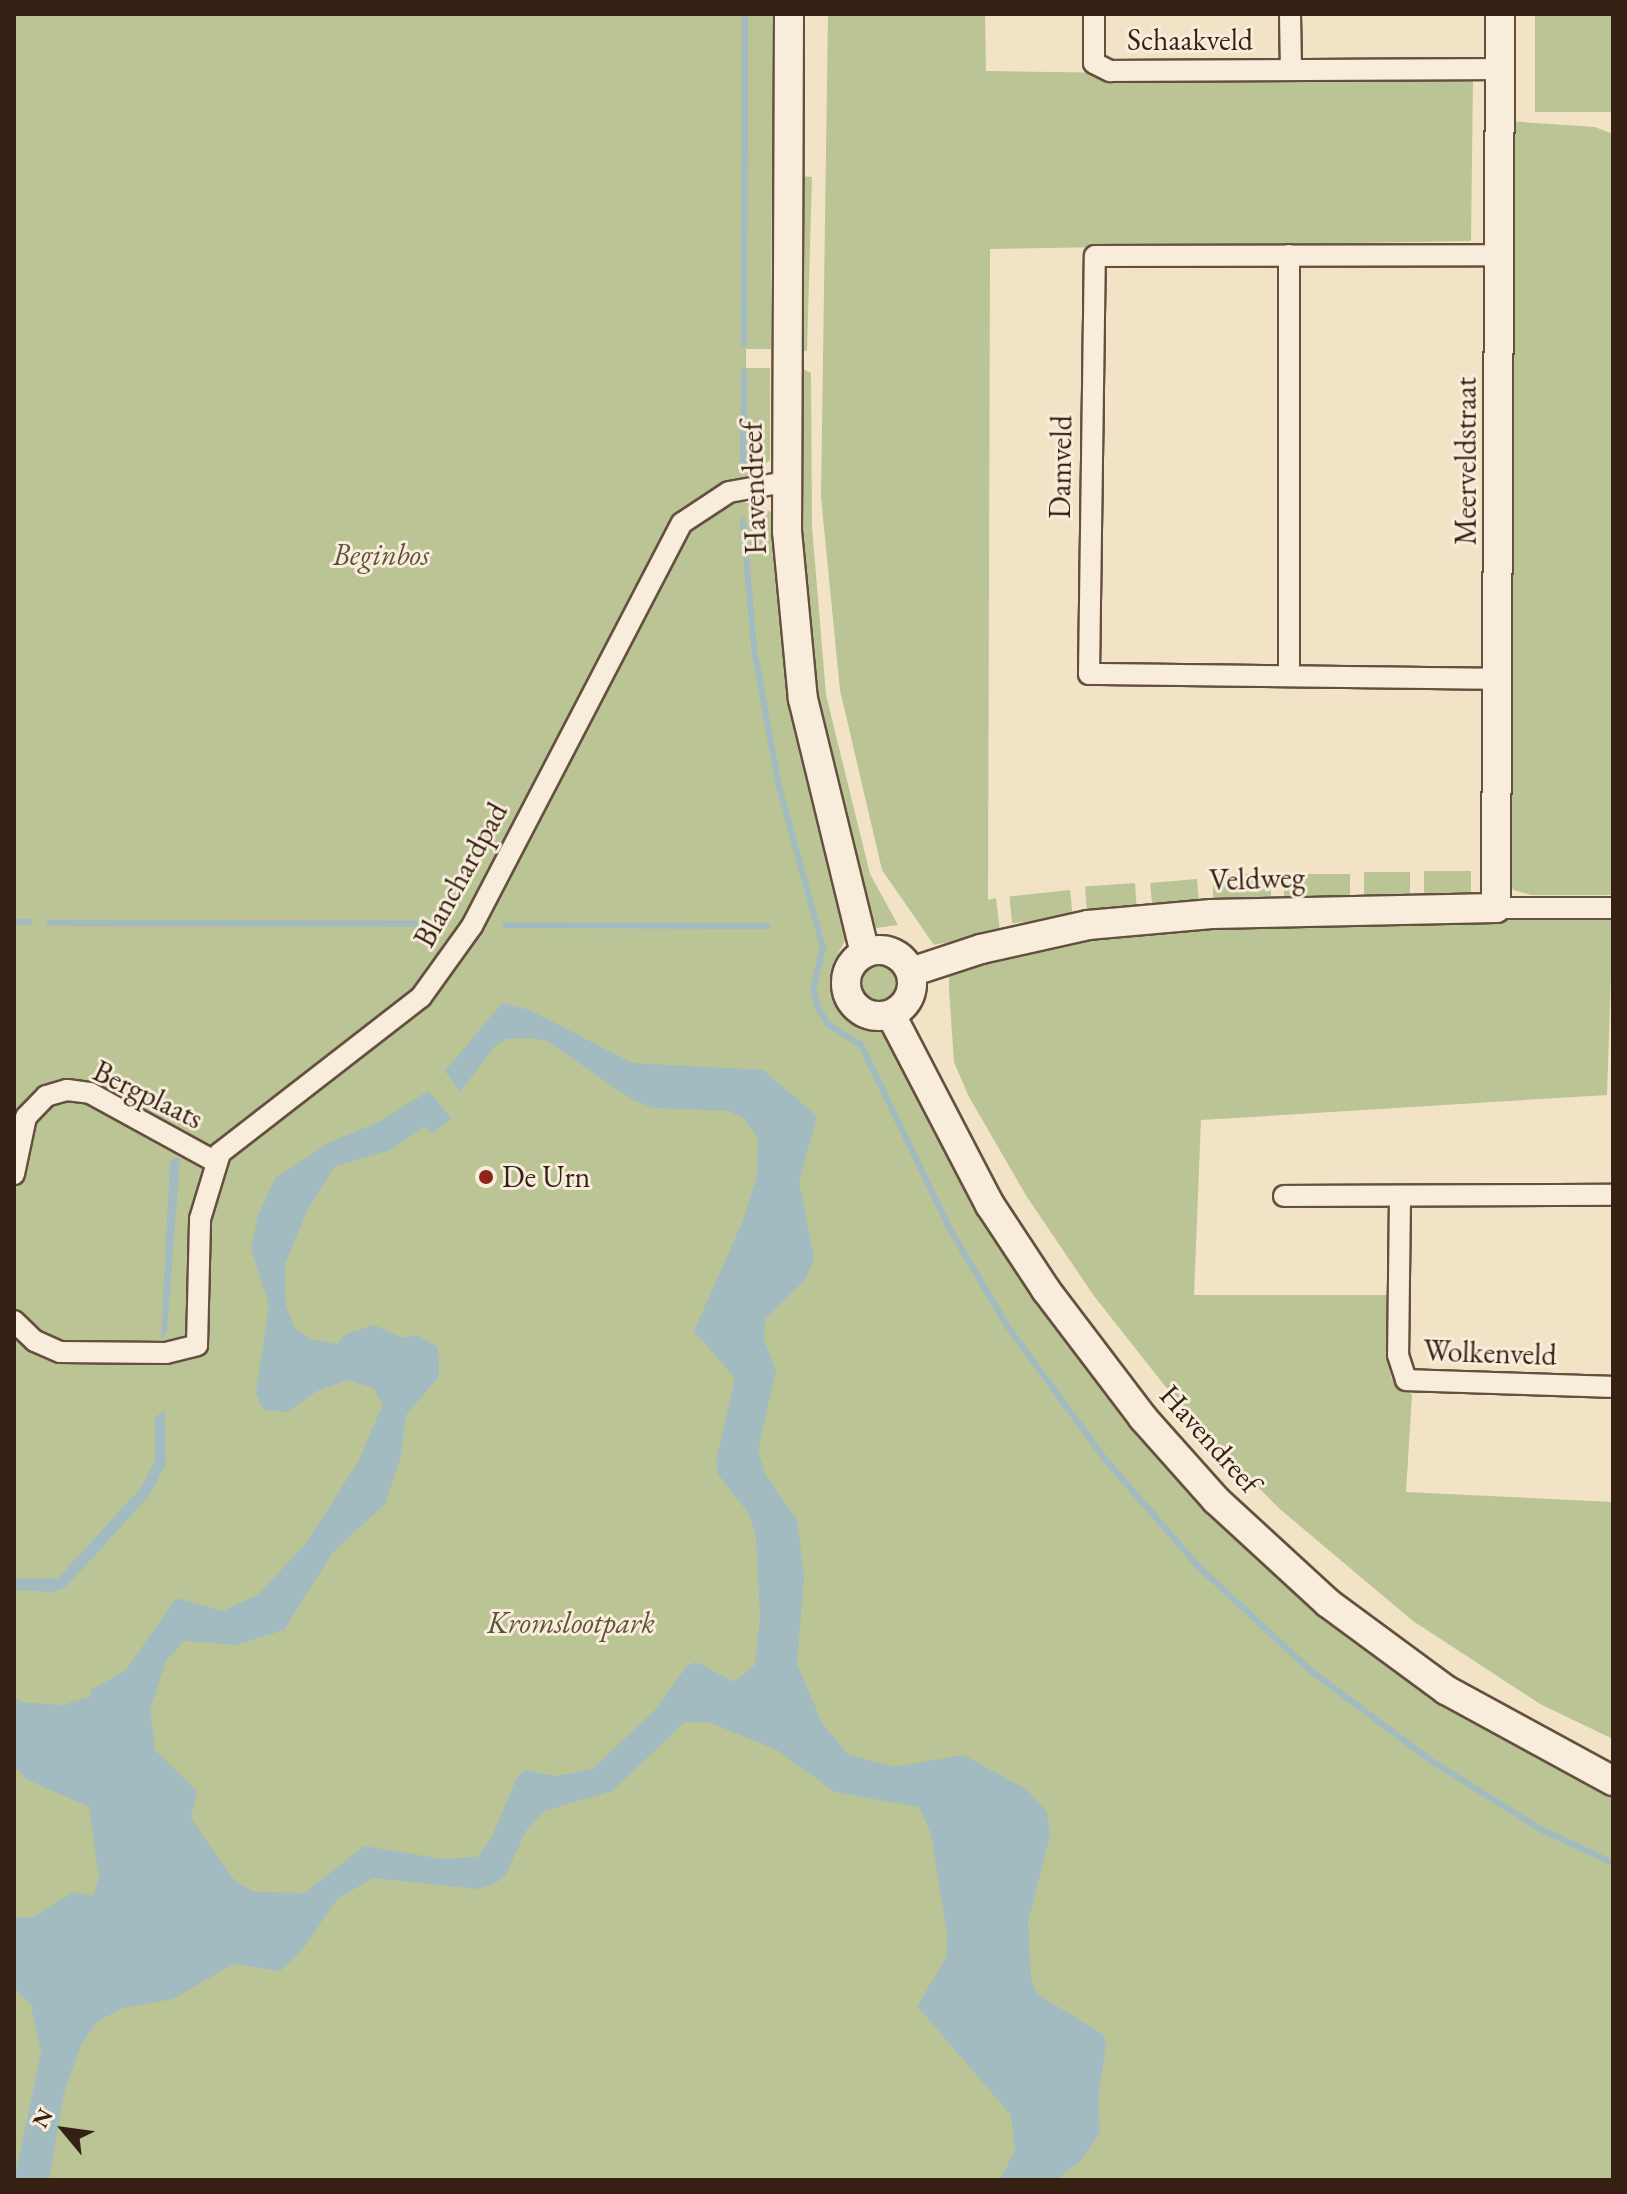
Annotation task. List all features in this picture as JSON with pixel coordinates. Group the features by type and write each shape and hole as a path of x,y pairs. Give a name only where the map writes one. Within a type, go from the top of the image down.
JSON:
{"street":[{"name":"Havendreef","path":"789,14 785,482 803,699 865,953"},
{"name":"Schaakveld","path":"1094,14 1094,63 1099,68 1499,69"},
{"name":"Schaakveld","path":"1290,14 1291,70"},
{"name":"Meerveldstraat","path":"1496,908 1500,679 1500,14"},
{"name":"Damveld","path":"1500,255 1102,254 1093,260 1089,674 1289,673 1500,679"},
{"path":"1289,255 1289,673"},
{"name":"Blanchardpad","path":"14,1321 35,1341 60,1352 166,1353 197,1345 200,1219 216,1162 245,1131 391,1025 448,964 682,523 729,492 785,482"},
{"name":"Veldweg","path":"911,972 981,949 1088,925 1212,914 1613,908"},
{"path":"865,953 897,955 911,972 911,992 891,1015 869,1015 851,1001 849,968 865,953"},
{"name":"Havendreef","path":"891,1015 990,1205 1046,1290 1143,1418 1216,1500 1328,1603 1435,1682 1613,1781"},
{"name":"Bergplaats","path":"14,1174 26,1117 46,1096 67,1090 90,1093 216,1162"},
{"path":"1284,1196 1613,1195"},
{"name":"Wolkenveld","path":"1400,1197 1398,1355 1406,1380 1613,1387"}],"green space":[{"name":"Kromslootpark","path":"14,14 773,14 771,349 746,349 746,368 770,368 770,460 745,480 745,503 759,504 773,514 776,528 780,627 799,744 848,935 833,963 854,1020 886,1030 987,1227 1105,1388 1413,1678 1532,1753 1613,1792 1613,2180 14,2180"},
{"path":"828,14 985,14 986,71 1473,78 1471,241 990,249 988,900 996,898 1000,932 934,945 882,870 840,690 821,497"},
{"path":"1535,14 1613,14 1613,112 1535,112"},
{"path":"1507,121 1595,127 1613,134 1613,895 1532,895 1513,890 1509,882"},
{"path":"801,176 812,177 807,351 803,351"},
{"path":"803,369 811,373 812,527 826,695 870,874 898,925 876,928 857,878 818,695 801,561"},
{"path":"1424,871 1471,871 1471,899 1424,899"},
{"path":"1364,872 1410,872 1410,899 1364,899"},
{"path":"1213,874 1271,874 1271,901 1213,901"},
{"path":"1284,874 1350,874 1350,902 1284,902"},
{"path":"1197,879 1199,904 1152,908 1150,883"},
{"path":"1135,883 1137,909 1087,912 1085,886"},
{"path":"1070,890 1073,917 1012,923 1009,896"},
{"path":"1613,916 1607,1095 1201,1120 1194,1295 1389,1295 1391,1377 1412,1395 1406,1492 1613,1502 1613,1739 1540,1704 1413,1621 1281,1510 1199,1429 1094,1296 1027,1197 968,1095 954,1062 949,974 1051,942 1277,921"},
{"path":"881,965 894,971 900,984 894,997 881,1003 868,997 862,984 868,971"}],"water":[{"path":"502,1003 532,1011 632,1063 763,1070 817,1116 799,1181 814,1259 805,1280 765,1319 764,1340 776,1370 758,1451 766,1476 797,1520 804,1576 797,1664 823,1725 849,1755 894,1767 964,1755 1027,1790 1047,1812 1050,1835 1028,1922 1031,1978 1037,1994 1104,2035 1106,2045 1098,2099 1100,2132 1083,2158 1056,2180 1000,2180 1015,2150 1011,2115 917,2006 946,1958 947,1934 931,1834 919,1807 835,1792 777,1750 708,1722 685,1722 612,1791 544,1811 525,1832 506,1875 494,1884 478,1889 373,1878 337,1899 303,1949 280,1971 233,1964 173,1999 122,2008 97,2022 80,2047 64,2093 49,2180 14,2180 41,2052 31,2005 14,1989 14,1918 34,1917 73,1892 93,1896 99,1877 89,1807 28,1780 14,1767 14,1695 20,1702 63,1705 91,1696 91,1690 126,1670 176,1598 223,1611 259,1594 306,1543 358,1462 383,1404 373,1388 348,1380 317,1391 287,1412 263,1410 256,1392 269,1305 251,1249 258,1215 275,1178 330,1142 379,1122 428,1091 451,1118 432,1134 424,1127 390,1150 334,1167 306,1213 285,1264 286,1306 294,1327 310,1339 337,1344 346,1334 374,1325 404,1338 416,1335 438,1347 439,1376 406,1415 401,1456 385,1504 333,1552 284,1630 237,1645 184,1641 166,1661 150,1709 155,1750 197,1791 191,1818 235,1881 254,1892 305,1893 364,1846 442,1859 477,1857 491,1839 517,1777 525,1770 556,1776 592,1769 654,1711 687,1666 696,1662 734,1682 755,1665 760,1618 756,1537 749,1514 718,1474 716,1461 735,1378 694,1331 742,1223 757,1176 758,1138 744,1118 728,1111 654,1108 634,1101 547,1041 531,1038 506,1039 494,1047 460,1092 445,1071"},
{"path":"176,1157 180,1159 167,1332 161,1339 170,1162"},
{"path":"165,1410 166,1464 149,1496 65,1588 53,1592 14,1590 14,1578 58,1578 140,1489 155,1461 155,1417"}],"waterway":[{"path":"744,344 745,14"},
{"path":"743,464 744,372"},
{"path":"743,521 754,648 778,783 823,948 813,989 818,1009 829,1025 861,1045 952,1233 1008,1327 1105,1459 1198,1566 1311,1671 1430,1760 1542,1830 1613,1863"},
{"path":"14,922 29,922"},
{"path":"49,923 444,924"},
{"path":"505,925 767,926"}],"place":[{"name":"De Urn","path":"486,1177"}],"park label":[{"name":"Beginbos","path":"381,555"}]}
